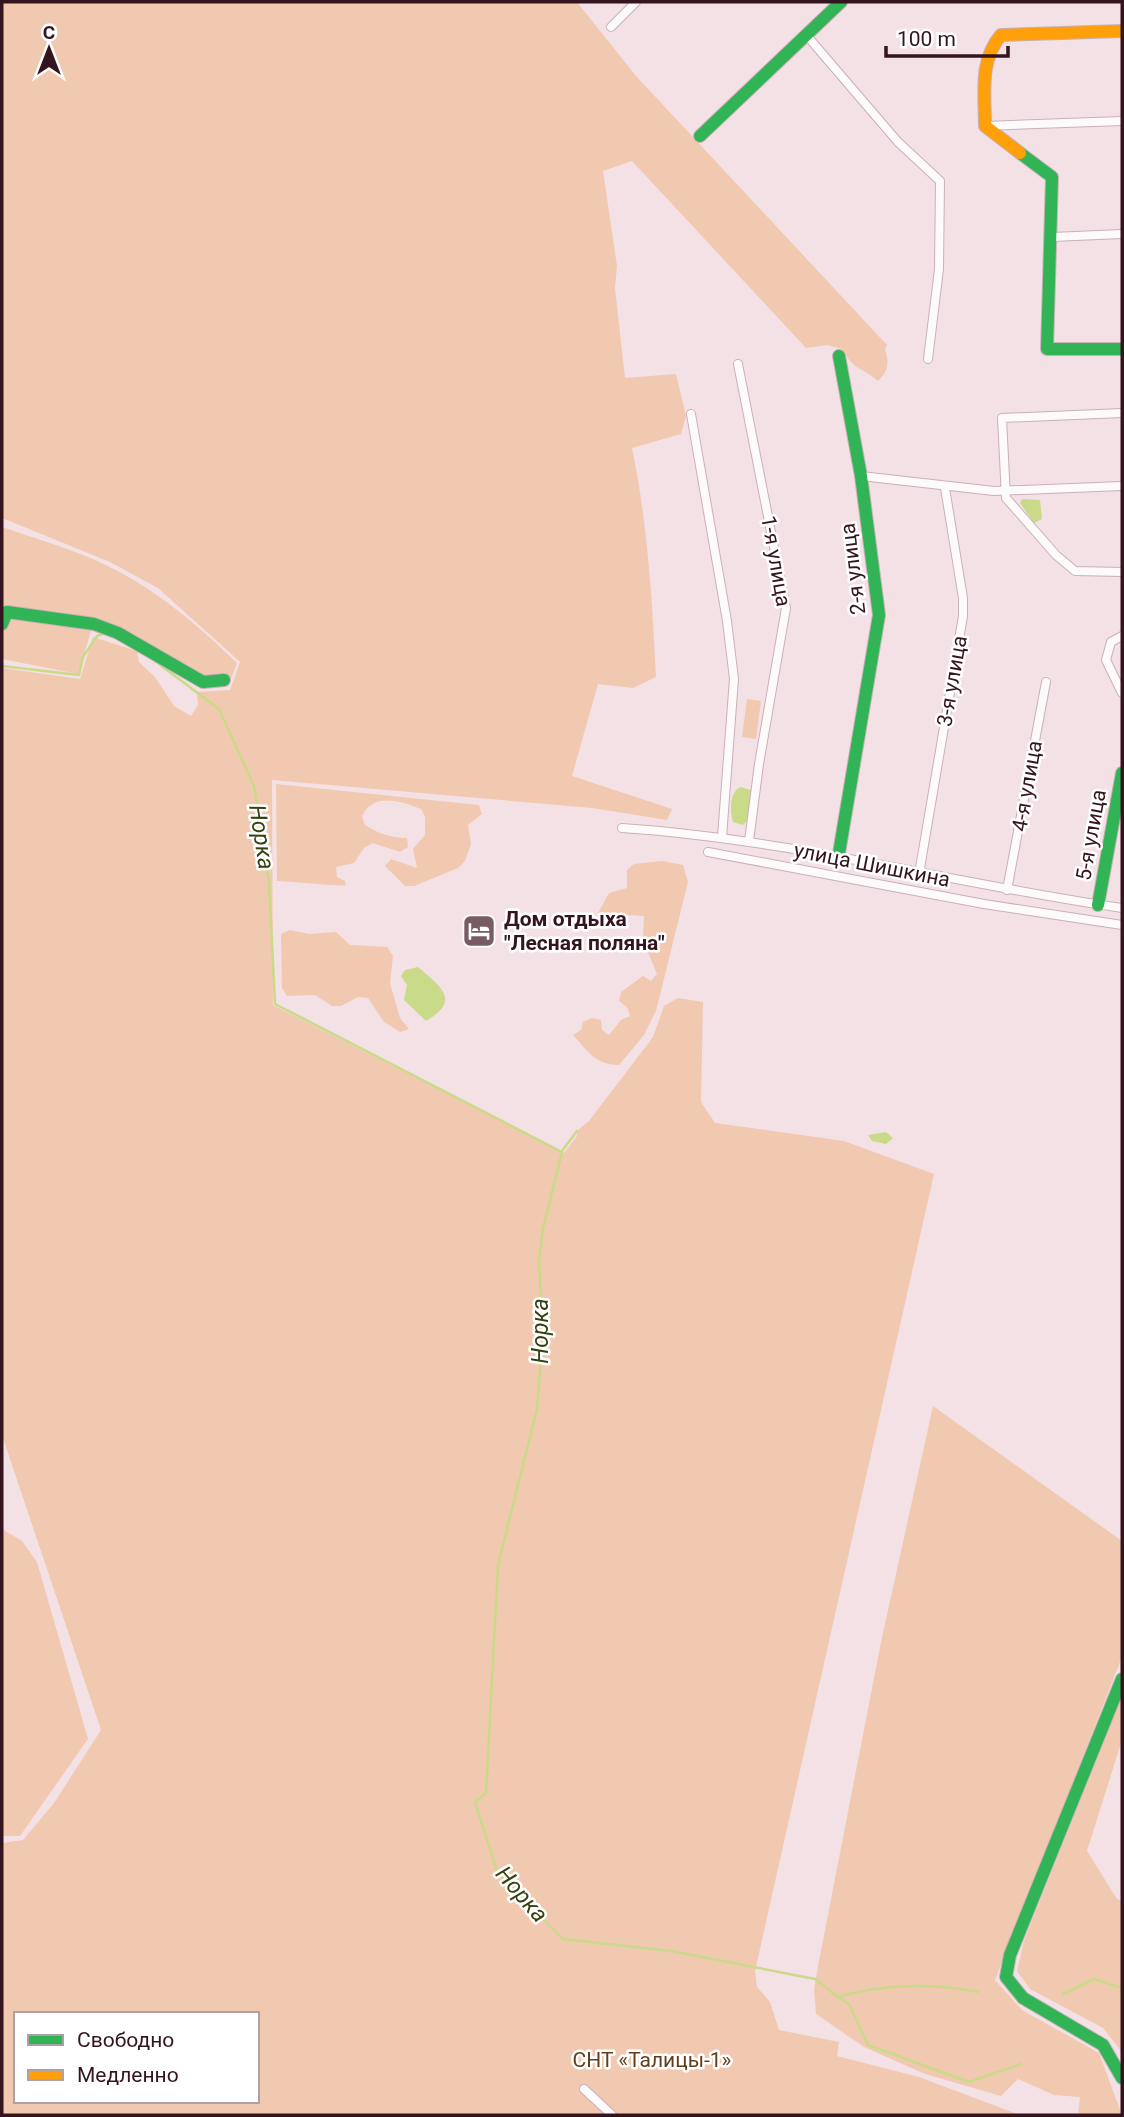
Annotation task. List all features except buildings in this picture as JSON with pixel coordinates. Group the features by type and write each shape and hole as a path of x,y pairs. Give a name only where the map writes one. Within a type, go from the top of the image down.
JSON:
{"street":[{"path":"611,27 636,2"},
{"path":"700,136 808,37 841,2"},
{"path":"985,126 985,63 989,50 1001,35 1122,31"},
{"path":"808,37 898,142 940,181 939,269 928,359"},
{"path":"985,126 1122,121"},
{"path":"985,126 1052,177 1047,349 1122,349"},
{"path":"1052,237 1122,234"},
{"name":"2-я улица","path":"838,859 879,629 861,476 839,356"},
{"name":"1-я улица","path":"738,364 786,608 758,764 749,841"},
{"path":"1122,413 1002,418 1003,491 1012,508 1075,571 1122,572"},
{"path":"691,414 727,621 734,679 722,837"},
{"path":"861,476 945,488 1003,491 1122,486"},
{"name":"3-я улица","path":"919,874 963,616 963,598 945,488"},
{"path":"4,618 94,624 118,633 203,682 224,680"},
{"path":"1122,636 1111,642 1106,660 1122,693"},
{"name":"4-я улица","path":"1007,890 1046,682"},
{"name":"5-я улица","path":"1098,905 1122,773"},
{"name":"улица Шишкина","path":"622,828 749,841 1007,890 1122,908"},
{"path":"709,852 984,904 1122,925"},
{"path":"1122,1679 1014,1945 1006,1977 1018,1994 1090,2034 1105,2047 1122,2078"},
{"path":"584,2089 612,2115"}],"green space":[{"name":"СНТ «Талицы-1»","path":"2,2 577,2 636,76 887,345 887,366 878,381 855,365 842,349 827,345 806,348 632,161 603,171 617,266 615,288 625,378 676,374 686,416 681,434 632,448 646,534 656,677 633,688 598,684 572,776 672,809 667,820 592,808 272,780 273,1005 564,1153 577,1136 577,1131 589,1121 653,1037 664,1006 678,998 703,1002 701,1102 715,1123 844,1141 934,1174 755,1971 757,1987 770,2002 779,2030 839,2042 837,2056 919,2077 1020,2115 2,2115 2,1843 23,1840 54,1803 101,1730 2,1435 2,668 80,679 93,637 137,651 139,662 155,677 174,706 191,716 198,705 197,692 230,690 240,662 158,588 110,562 2,518"},
{"path":"2,527 95,560 160,597 237,663 228,686 201,685 121,639 91,631 78,674 2,659"},
{"path":"747,699 761,701 756,739 742,737"},
{"path":"276,784 479,805 482,814 468,825 471,844 465,861 458,868 414,886 405,886 385,866 391,859 417,868 413,849 425,835 425,817 421,809 388,800 367,808 362,816 365,825 385,834 407,838 408,847 400,852 373,843 364,848 354,863 336,867 337,877 345,881 346,885 277,881"},
{"path":"662,861 683,865 688,882 656,1011 644,1035 619,1065 611,1064 592,1056 573,1035 581,1030 583,1022 592,1018 601,1020 602,1030 609,1035 621,1020 630,1016 627,1007 619,1001 621,992 643,976 651,981 657,974 643,940 644,916 598,913 609,893 627,888 627,870 634,864"},
{"path":"290,930 309,934 336,932 350,945 387,947 393,956 390,983 400,1018 409,1029 400,1032 384,1022 368,998 358,997 341,1006 332,1006 315,995 287,996 282,988 281,934"},
{"path":"933,1406 1122,1541 1122,1657 995,1980 1022,2010 1099,2053 1122,2115 1078,2115 1080,2097 1054,2095 1018,2079 1001,2096 925,2074 864,2047 816,2014 814,1989 819,1961 881,1642"},
{"path":"2,1529 22,1541 37,1562 88,1739 20,1836 2,1836"},
{"path":"1122,1696 1122,1740 1087,1851 1117,1899 1122,1901 1122,2052 1103,2028 1030,1989 1017,1971 1024,1941"}],"shaded area":[{"path":"1022,499 1040,500 1042,519 1034,523 1020,503"},
{"path":"740,787 751,790 747,821 743,825 733,822 731,812 732,798"},
{"path":"418,967 444,993 443,1006 426,1021 404,1000 407,985 401,976 405,970"},
{"path":"886,1132 893,1138 886,1144 872,1141 868,1135"}],"waterway":[{"name":"Норка","path":"2,666 79,675 83,657 97,636 103,634"},
{"name":"Норка","path":"155,661 219,709 254,786 269,883 275,1004 562,1152 543,1229 539,1262 543,1334 537,1409 498,1565 486,1793 475,1802 497,1871 563,1939 671,1951 815,1979 838,1997 873,1989 908,1986 978,1992"},
{"path":"562,1151 577,1131"},
{"name":"Норка","path":"1063,1994 1094,1979 1122,1988"},
{"path":"838,1997 849,2004 868,2045 969,2082 1021,2064"}],"traffic: fast":[{"path":"700,136 841,2"},
{"path":"1020,153 1052,177 1047,349 1122,349"},
{"path":"838,859 879,615 861,476 839,356"},
{"path":"2,624 7,612 94,624 118,633 203,682 224,680"},
{"path":"1098,905 1122,773"},
{"path":"1122,1679 1010,1955 1006,1977 1023,1998 1103,2045 1122,2078"}],"traffic: slow":[{"path":"1020,153 985,126 986,67 1001,35 1122,31"}],"place":[{"name":"Дом отдыха \"Лесная поляна\"","path":"479,931"}]}
